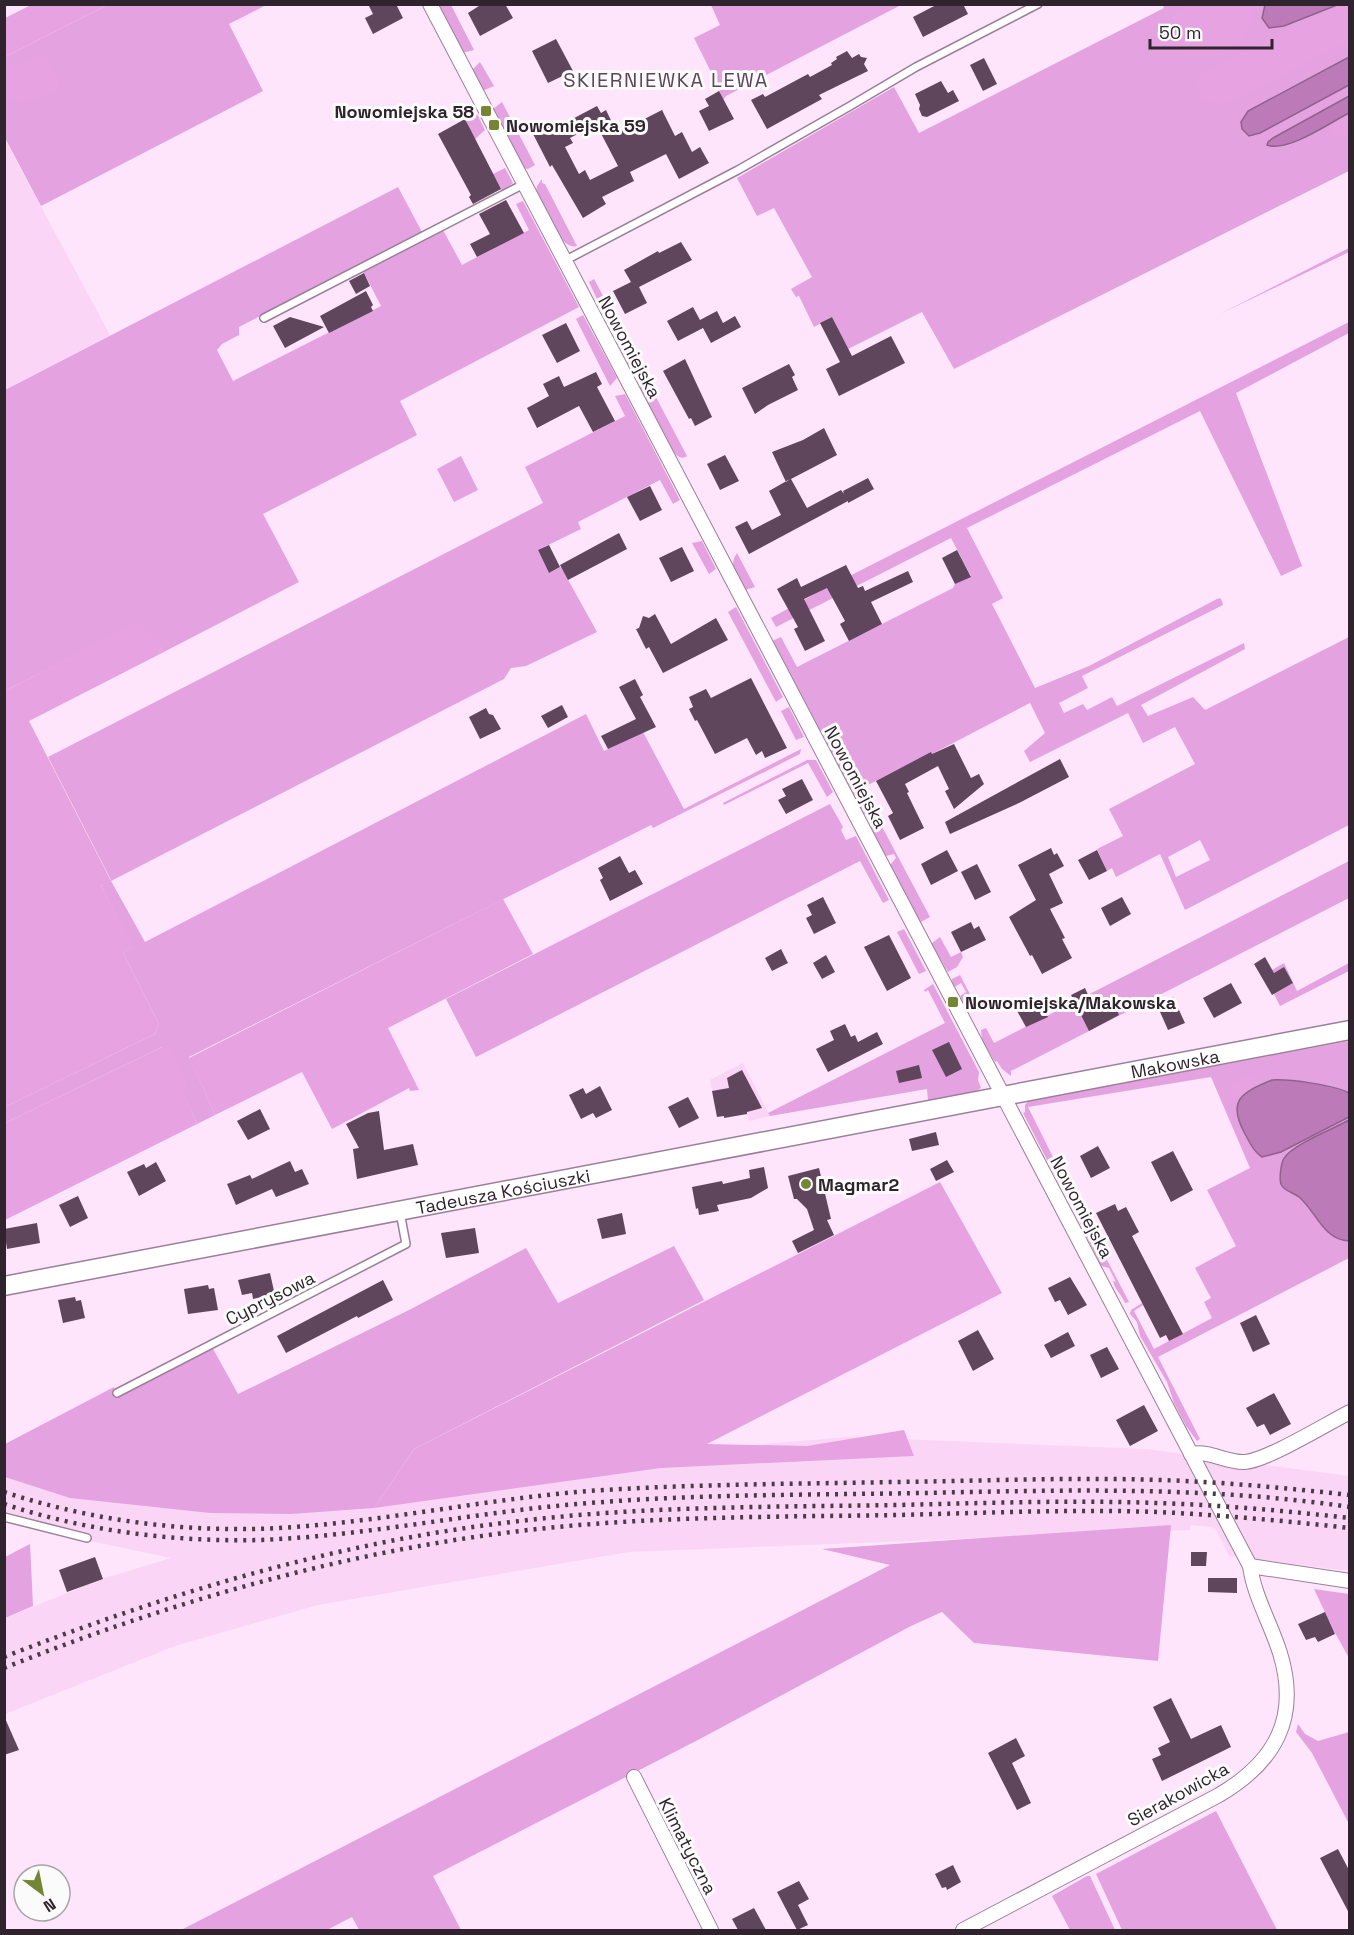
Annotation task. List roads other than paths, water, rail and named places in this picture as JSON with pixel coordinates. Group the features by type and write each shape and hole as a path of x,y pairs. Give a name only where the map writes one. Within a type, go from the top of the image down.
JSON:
{"street":[{"name":"Nowomiejska","path":"430,4 1250,1566"},
{"name":"Makowska","path":"1002,1096 1350,1030"},
{"name":"Tadeusza Kościuszki","path":"4,1286 1002,1096"},
{"path":"1191,1454 1207,1454 1230,1462 1256,1461 1350,1412"},
{"path":"1250,1566 1350,1581"},
{"name":"Sierakowicka","path":"963,1930 1219,1795 1247,1776 1262,1762 1275,1742 1287,1707 1288,1681 1250,1566"},
{"name":"Klimatyczna","path":"634,1777 711,1930"}],"lane":[{"path":"564,261 738,170 916,67 1038,4"},
{"path":"264,318 524,184"},
{"name":"Cyprysowa","path":"117,1393 406,1244 400,1211"},
{"path":"4,1517 87,1538"}],"railway":[{"path":"4,1492 71,1511 140,1523 209,1529 318,1525 589,1491 704,1486 1127,1479 1231,1484 1350,1495"},
{"path":"4,1504 98,1528 162,1537 227,1540 301,1538 548,1507 714,1496 1136,1491 1297,1500 1350,1507"},
{"path":"4,1657 130,1611 258,1572 388,1542 454,1530 567,1516 708,1508 1093,1502 1206,1505 1350,1518"},
{"path":"4,1668 194,1601 323,1566 454,1540 567,1526 708,1518 1093,1511 1206,1515 1350,1528"}],"place":[{"name":"Nowomiejska 58","path":"486,111"},
{"name":"Nowomiejska 59","path":"494,125"},
{"name":"Nowomiejska/Makowska","path":"953,1002"},
{"name":"Magmar2","path":"806,1184"}],"district":[{"name":"SKIERNIEWKA LEWA","path":"666,80"}]}
